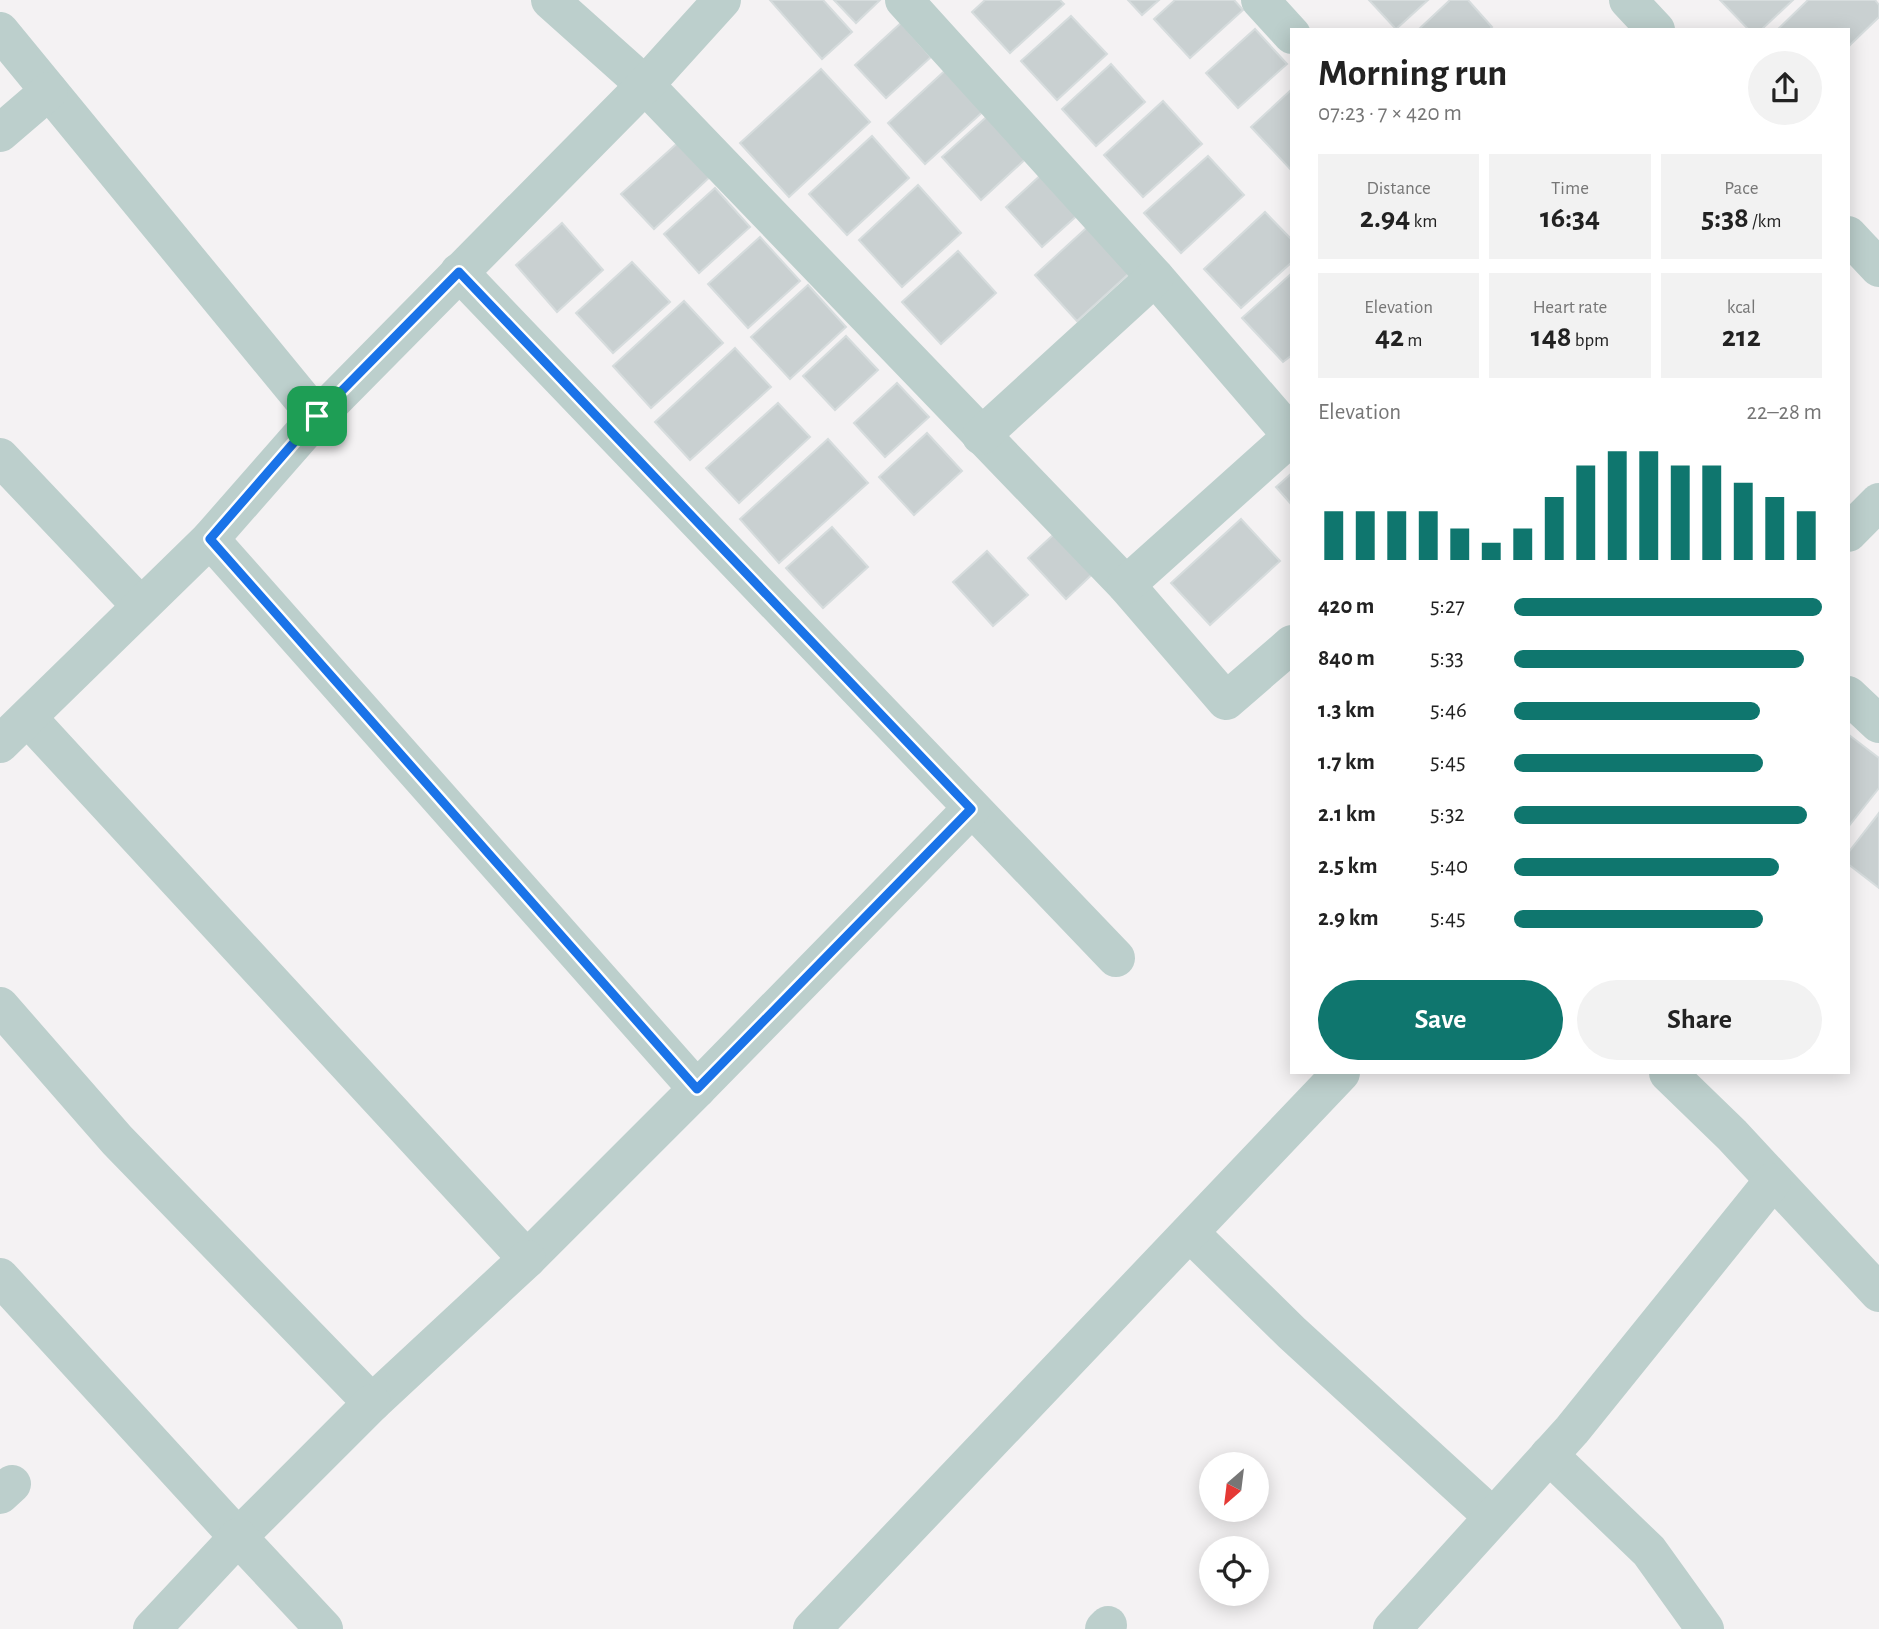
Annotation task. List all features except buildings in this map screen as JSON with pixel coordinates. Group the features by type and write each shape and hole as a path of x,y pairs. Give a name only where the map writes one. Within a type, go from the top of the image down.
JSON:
{"street":[{"path":"550,0 645,85 1126,585 1226,701 1290,646"},
{"path":"0,744 210,539 317,416 645,85 722,0"},
{"path":"904,0 1155,277 1290,434"},
{"path":"1260,0 1290,33"},
{"path":"1628,0 1654,28"},
{"path":"0,31 317,416"},
{"path":"0,133 49,91"},
{"path":"1850,237 1879,268"},
{"path":"459,272 1116,958"},
{"path":"981,436 1155,277"},
{"path":"1126,585 1290,438"},
{"path":"0,457 140,605"},
{"path":"1850,531 1879,502"},
{"path":"210,539 697,1089"},
{"path":"1850,697 1879,724"},
{"path":"28,718 527,1259"},
{"path":"152,1629 238,1537 372,1403 527,1259 971,809"},
{"path":"0,1006 117,1140 372,1403"},
{"path":"812,1629 1191,1234 1340,1074"},
{"path":"1669,1074 1732,1135 1772,1182 1875,1280"},
{"path":"1392,1629 1549,1455 1772,1182"},
{"path":"1191,1234 1292,1333 1493,1517"},
{"path":"0,1278 324,1629"},
{"path":"1549,1455 1649,1551 1705,1629"}],"route":[{"path":"459,272 971,809 697,1089 210,539 317,416 459,272"}]}
